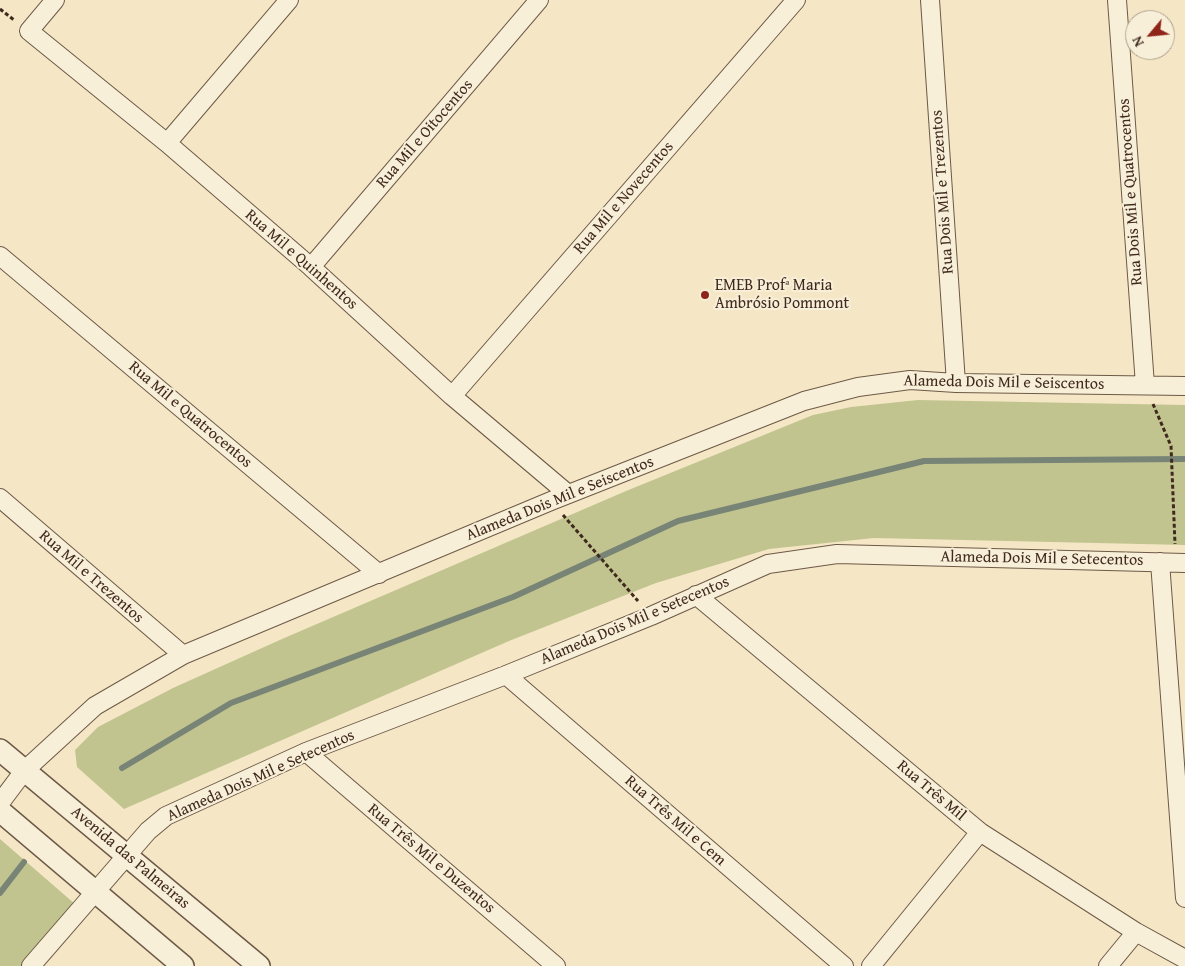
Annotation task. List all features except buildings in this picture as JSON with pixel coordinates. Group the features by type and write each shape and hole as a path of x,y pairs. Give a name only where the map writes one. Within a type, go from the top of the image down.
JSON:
{"street":[{"name":"Rua Mil e Quinhentos","path":"55,0 29,31 167,143 311,267 452,396 568,494"},
{"path":"167,143 289,0"},
{"name":"Rua Mil e Oitocentos","path":"311,267 539,0"},
{"name":"Rua Dois Mil e Trezentos","path":"930,0 956,383"},
{"name":"Rua Dois Mil e Quatrocentos","path":"1117,0 1146,385"},
{"name":"Rua Mil e Novecentos","path":"452,396 791,2"},
{"name":"Rua Mil e Quatrocentos","path":"0,256 379,574"},
{"name":"Alameda Dois Mil e Seiscentos","path":"0,803 24,771 95,706 183,655 568,494 831,392 910,380 956,383 1185,386"},
{"name":"Rua Mil e Trezentos","path":"0,498 183,655"},
{"name":"Alameda Dois Mil e Setecentos","path":"31,966 148,831 166,816 306,752 506,675 651,616 768,564 837,554 1173,562"},
{"path":"1173,562 1185,898"},
{"name":"Rua Três Mil","path":"696,595 980,832 1136,932 1185,959"},
{"name":"Rua Três Mil e Cem","path":"506,675 844,966"},
{"name":"Avenida das Palmeiras","path":"0,750 259,966"},
{"name":"Rua Três Mil e Duzentos","path":"306,752 556,966"},
{"path":"0,812 183,966"},
{"path":"871,966 980,832"},
{"path":"1108,966 1136,932"}],"path":[{"path":"1146,385 1171,446 1173,562"},
{"path":"551,501 651,616"}],"green space":[{"path":"918,400 1185,405 1185,545 874,538 769,549 656,583 509,641 124,809 77,767 75,750 98,727 173,688 282,639 626,491 813,415 851,407"},
{"path":"0,839 75,904 22,966 0,966"}],"waterway":[{"path":"122,768 231,703 513,597 678,521 924,461 1185,459"},
{"path":"0,893 24,862"}],"place":[{"name":"EMEB Profª Maria Ambrósio Pommont","path":"705,295"}]}
